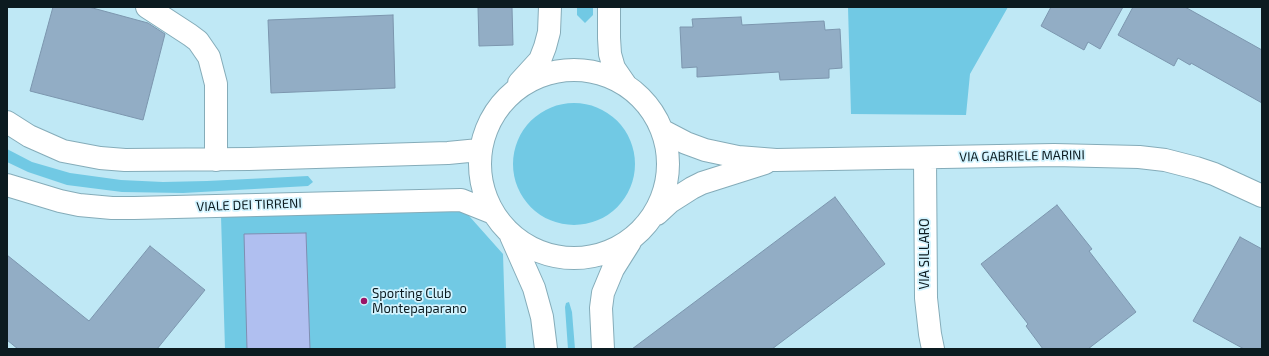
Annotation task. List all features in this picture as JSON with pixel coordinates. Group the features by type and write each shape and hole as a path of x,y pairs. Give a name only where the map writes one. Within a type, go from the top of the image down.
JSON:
{"street":[{"path":"147,7 198,41 209,57 216,84 216,160"},
{"path":"550,7 549,32 540,60 509,94 489,120 479,150 480,182 491,212 512,236 539,253 570,260 602,255 631,241"},
{"path":"609,7 610,54 614,68 625,84 648,104 663,131 669,160 665,191 652,219"},
{"path":"509,94 536,77 566,70 596,72 625,84"},
{"path":"7,122 29,136 63,151 80,155 125,160 216,160 448,153 479,150"},
{"name":"VIA GABRIELE MARINI","path":"663,131 686,143 711,151 738,157 776,160 1054,155 1139,157 1165,160 1196,168 1262,196"},
{"name":"VIA SILLARO","path":"924,158 926,298 933,349"},
{"name":"VIA GABRIELE MARINI","path":"631,241 670,202 692,188 702,183 776,160"},
{"name":"VIALE DEI TIRRENI","path":"7,186 60,201 107,208 461,200 491,212"},
{"path":"512,236 534,288 542,316 546,349"},
{"path":"603,349 601,308 603,293 613,269 631,241"}],"shaded area":[{"path":"577,7 593,7 593,15 585,23 577,15"},
{"path":"848,7 1008,7 970,74 966,115 851,114"},
{"path":"574,103 597,107 608,113 617,121 625,130 631,141 635,164 631,187 625,198 617,207 608,215 597,221 574,225 551,221 540,215 531,207 523,198 517,187 513,164 517,141 523,130 531,121 540,113 551,107"},
{"path":"7,149 32,162 70,173 121,180 163,182 308,176 313,182 308,186 183,193 122,192 67,185 28,172 7,162"},
{"name":"Sporting Club Montepaparano","path":"462,208 503,254 506,349 225,349 221,216"},
{"path":"306,233 310,349 247,349 244,234"},
{"path":"569,302 572,312 575,349 568,349 565,307 566,303"}],"building":[{"path":"53,7 89,7 148,23 165,34 143,120 30,91"},
{"path":"478,7 512,7 513,45 479,46"},
{"path":"1051,7 1123,7 1100,49 1088,42 1084,50 1041,26"},
{"path":"1133,7 1185,7 1262,50 1262,103 1191,63 1190,65 1178,58 1174,66 1118,35"},
{"path":"393,15 395,88 271,93 268,20"},
{"path":"741,17 742,25 824,21 825,30 840,29 842,68 829,69 829,78 780,80 779,72 697,77 697,67 682,68 680,27 693,27 692,19"},
{"path":"835,197 885,264 772,349 632,349"},
{"path":"1057,205 1092,249 1089,251 1136,312 1088,349 1043,349 1026,326 1028,324 981,264"},
{"path":"1240,237 1262,249 1262,349 1244,349 1193,321"},
{"path":"150,246 205,290 157,349 18,349 7,340 7,255 89,321"}],"place":[{"name":"Sporting Club Montepaparano","path":"364,301"}]}
